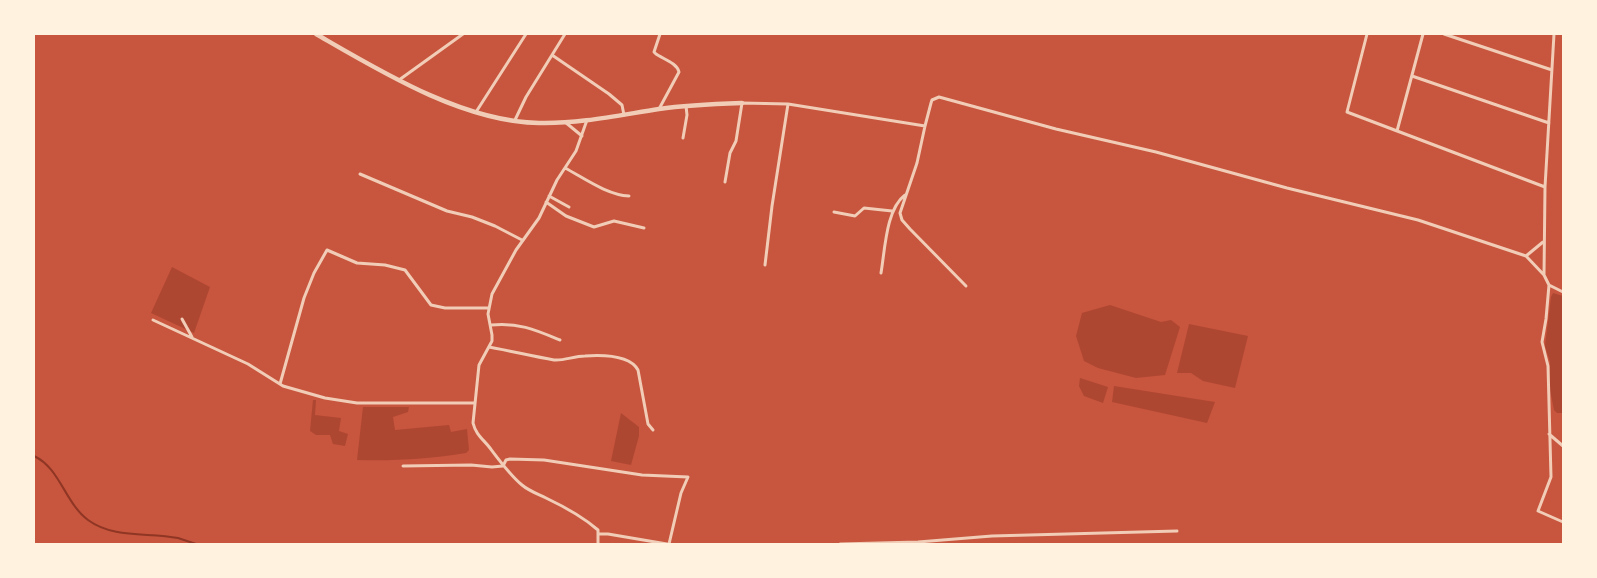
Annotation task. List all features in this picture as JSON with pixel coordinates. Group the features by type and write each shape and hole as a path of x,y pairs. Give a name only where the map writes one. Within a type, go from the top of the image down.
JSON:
{"street":[{"path":"316,34 380,72 476,112 515,121 539,123 565,122 686,106 742,103 788,104 925,126"},
{"path":"399,80 463,34"},
{"path":"476,112 526,34"},
{"path":"515,121 526,97 565,34"},
{"path":"659,109 679,72 675,65 654,52 660,34"},
{"path":"1367,34 1347,112 1545,187"},
{"path":"1397,131 1423,34"},
{"path":"1444,34 1552,70"},
{"path":"1544,275 1545,187 1554,34"},
{"path":"552,54 610,94 622,105 624,115"},
{"path":"1412,76 1549,124"},
{"path":"966,286 902,220 900,213 917,163 932,100 938,97 1056,129 1156,152 1295,190 1418,220 1526,256 1544,275 1549,285 1542,342 1548,366 1547,389 1550,413 1551,477 1538,511 1563,522"},
{"path":"725,182 730,153 736,141 742,103"},
{"path":"765,265 788,104"},
{"path":"683,138 687,115 686,106"},
{"path":"587,120 576,151 549,196 539,218 522,240 492,294 489,308 492,334 489,347 479,366 473,423 474,430 521,485 570,509 591,524 598,530 598,544"},
{"path":"565,122 582,136"},
{"path":"565,168 599,186 624,196 629,196"},
{"path":"360,174 447,211 472,217 496,226 522,240"},
{"path":"881,273 892,212 899,200 906,195"},
{"path":"549,196 569,207"},
{"path":"546,202 566,216 594,227 614,221 644,228"},
{"path":"834,212 855,216 864,208 892,212"},
{"path":"1526,256 1544,242"},
{"path":"280,384 304,298 314,273 327,250 357,263 385,265 405,270 432,305 445,308 489,308"},
{"path":"1549,285 1563,292"},
{"path":"153,320 248,364 280,384 325,398 357,403 474,403"},
{"path":"182,320 192,338"},
{"path":"491,325 518,325 538,330 560,340"},
{"path":"489,347 556,360 609,356 632,362 639,373 648,424 653,430"},
{"path":"1549,434 1563,446"},
{"path":"503,466 506,460 510,459 544,460 642,475 688,477 681,493 668,544 598,534"},
{"path":"403,466 503,466"},
{"path":"840,544 918,543 992,536 1177,531"}],"shaded area":[{"path":"172,267 210,287 194,333 151,313"},
{"path":"1553,293 1563,296 1563,413 1557,413 1554,410 1550,390 1550,362 1545,346"},
{"path":"1110,305 1161,322 1171,320 1180,327 1165,375 1136,378 1098,368 1084,361 1076,336 1082,313"},
{"path":"1189,324 1248,336 1235,388 1203,381 1191,373 1177,373"},
{"path":"1080,378 1108,387 1103,403 1084,396 1079,386"},
{"path":"1114,386 1215,402 1207,423 1112,402"},
{"path":"313,400 316,400 315,415 341,418 339,431 348,434 345,446 333,444 330,435 316,435 310,431"},
{"path":"363,407 409,407 408,412 393,417 395,430 449,425 451,432 467,429 469,450 466,453 425,458 357,460"},
{"path":"621,413 639,427 639,436 631,465 611,461"}],"waterway":[{"path":"34,456 43,461 50,469 80,513 98,526 132,534 178,538 196,544"}]}
